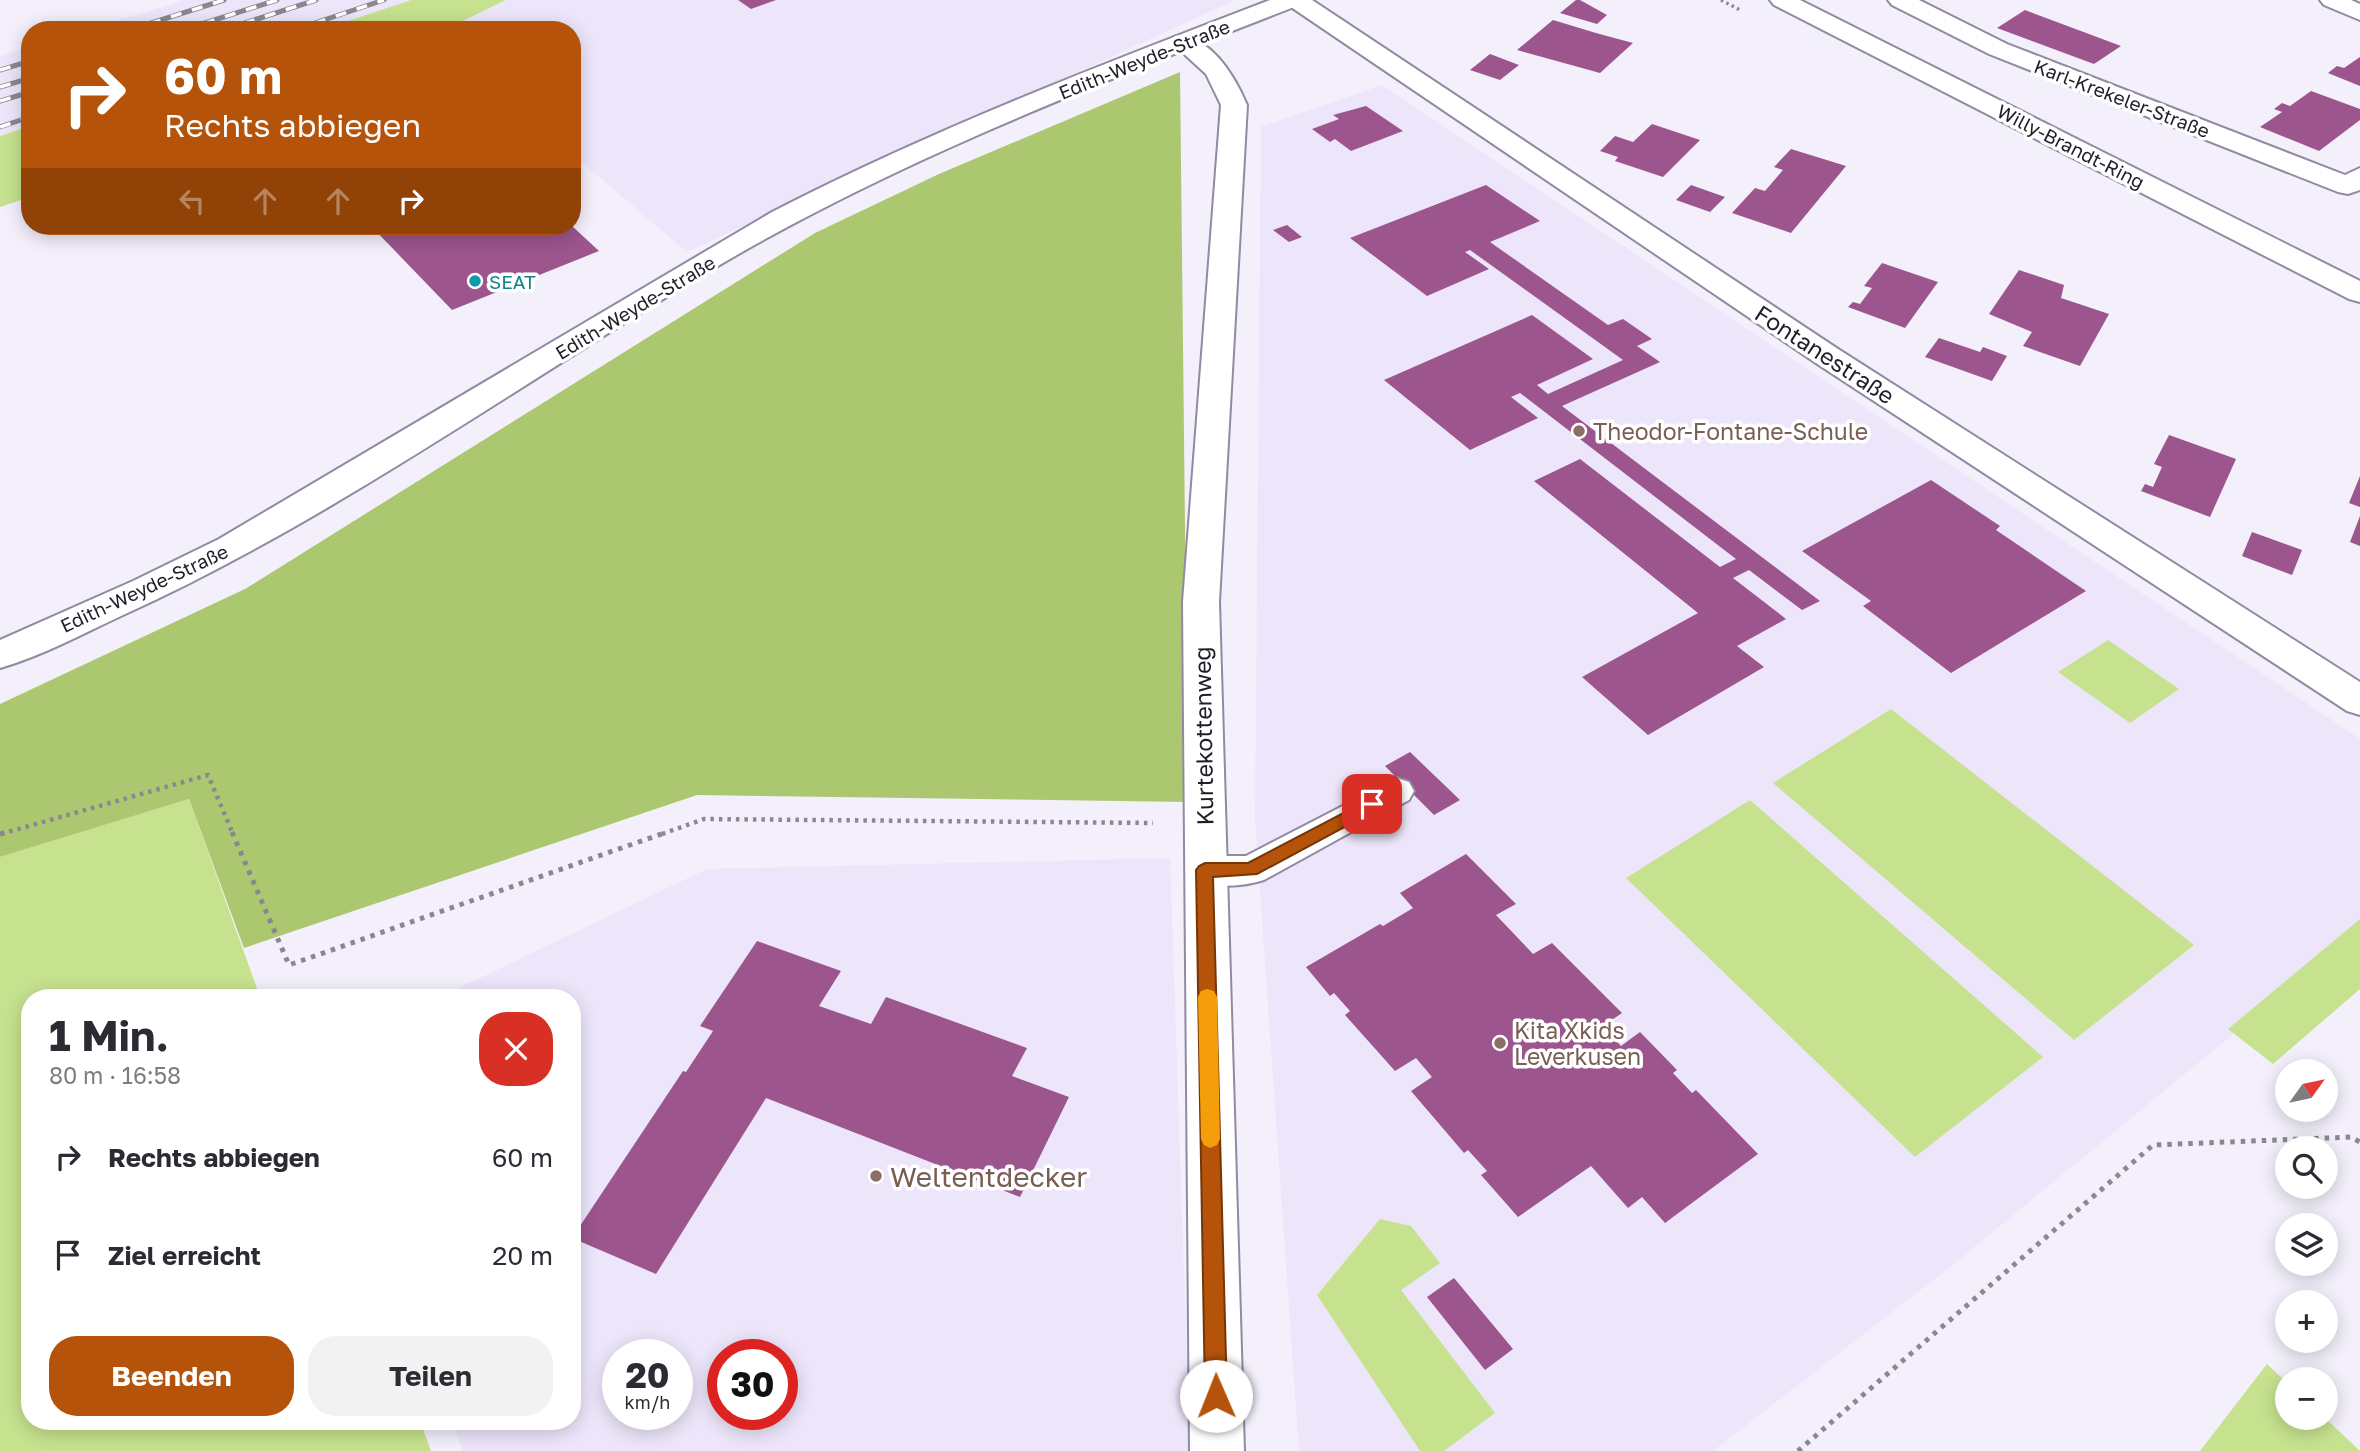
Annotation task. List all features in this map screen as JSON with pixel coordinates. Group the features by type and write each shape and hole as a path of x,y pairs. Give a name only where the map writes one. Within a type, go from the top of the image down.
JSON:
{"street":[{"name":"Edith-Weyde-Straße","path":"0,655 226,550 429,433 782,219 901,159 1183,42 1293,0"},
{"name":"Fontanestraße","path":"1293,0 1827,356 2360,701"},
{"name":"Willy-Brandt-Ring","path":"1782,0 2360,293"},
{"name":"Karl-Krekeler-Straße","path":"1899,0 1998,49 2356,185"},
{"path":"2332,0 2360,13"},
{"name":"Kurtekottenweg","path":"1183,42 1212,62 1224,79 1234,105 1201,602 1203,823 1217,1451"}],"lane":[{"path":"1205,870 1251,870 1397,791"}],"path":[{"path":"0,834 208,775 289,965 704,819 915,823 1203,823"},
{"path":"1798,1451 2153,1145 2351,1137 2360,1142"}],"shaded area":[{"path":"185,0 411,0 348,21 116,21"},
{"path":"506,0 1235,0 687,252 581,162 581,21 463,21"},
{"path":"21,50 21,129 0,136 0,56"},
{"name":"Theodor-Fontane-Schule","path":"1382,85 2360,739 2360,930 1950,1267 1713,1451 1299,1451 1255,819 1261,127"},
{"name":"Weltentdecker","path":"1170,858 1190,1451 463,1451 455,1430 581,1430 581,989 457,989 707,869"}],"green space":[{"path":"411,0 506,0 463,21 348,21"},
{"path":"1180,72 1188,802 697,795 244,948 189,799 0,857 0,704 245,589 815,233 939,174"},
{"path":"21,129 21,200 0,207 0,136"},
{"path":"2108,640 2179,689 2130,723 2058,672"},
{"path":"1891,709 2194,945 2074,1040 1773,783"},
{"path":"189,799 257,989 21,989 21,1430 423,1430 431,1451 0,1451 0,857"},
{"path":"1750,800 2043,1057 1915,1157 1626,878"},
{"path":"2360,919 2360,989 2279,1059 2275,1059 2273,1064 2228,1029"},
{"path":"1380,1219 1411,1226 1440,1263 1401,1290 1495,1413 1444,1451 1420,1451 1317,1295"},
{"path":"2267,1364 2275,1372 2275,1430 2338,1430 2360,1451 2200,1451"}],"building":[{"path":"738,0 776,0 751,9"},
{"path":"1576,0 1607,15 1597,24 1560,13"},
{"path":"2025,10 2121,46 2094,64 1997,28"},
{"path":"1553,20 1633,43 1600,73 1517,50"},
{"path":"1490,54 1519,65 1500,80 1470,70"},
{"path":"2360,57 2360,86 2328,73 2337,66 2344,68"},
{"path":"2311,91 2360,109 2360,120 2319,151 2260,127 2282,112 2274,109 2282,103 2290,106"},
{"path":"1366,106 1403,131 1351,151 1335,139 1330,142 1312,129 1339,119 1333,115"},
{"path":"1652,124 1700,140 1663,177 1615,161 1618,157 1600,151 1615,136 1633,142"},
{"path":"1791,149 1846,166 1791,233 1732,213 1755,188 1765,191 1783,170 1774,167"},
{"path":"1486,185 1540,221 1490,242 1608,325 1623,319 1652,339 1637,346 1660,362 1562,406 1820,601 1802,610 1749,570 1733,578 1786,619 1737,646 1764,667 1648,735 1582,677 1698,613 1534,481 1580,459 1720,567 1736,559 1520,393 1511,397 1538,418 1470,450 1384,380 1532,315 1593,359 1537,385 1548,394 1623,360 1470,250 1465,252 1489,269 1427,296 1350,238"},
{"path":"1691,185 1725,197 1710,212 1676,200"},
{"path":"1287,225 1302,237 1289,242 1273,230"},
{"name":"SEAT","path":"581,234 599,251 452,310 380,235"},
{"path":"1882,263 1938,282 1905,328 1848,307 1853,302 1860,304 1872,288 1864,286"},
{"path":"2019,270 2064,285 2061,298 2109,314 2080,366 2023,346 2032,332 1989,314"},
{"path":"1939,338 1980,352 1983,347 2007,356 1992,381 1925,357"},
{"path":"2169,435 2236,459 2210,517 2141,491 2145,484 2153,487 2162,467 2154,464"},
{"path":"2360,476 2360,507 2349,503"},
{"path":"1931,480 2000,526 1996,530 2086,591 1951,673 1863,606 1871,601 1802,551"},
{"path":"2360,516 2360,546 2350,542"},
{"path":"2252,532 2302,550 2292,575 2242,556"},
{"path":"1410,752 1460,800 1434,815 1385,766"},
{"path":"1466,854 1516,904 1496,915 1533,954 1552,943 1622,1013 1603,1026 1621,1046 1640,1032 1677,1070 1673,1073 1692,1093 1696,1090 1758,1154 1665,1223 1642,1197 1628,1208 1591,1166 1518,1217 1481,1175 1487,1171 1468,1150 1464,1153 1411,1091 1432,1077 1416,1058 1395,1071 1345,1015 1350,1011 1334,993 1330,996 1306,967 1413,908 1400,893"},
{"path":"757,941 841,971 819,1006 871,1024 886,997 1027,1048 1012,1076 1069,1097 1020,1197 766,1098 656,1274 581,1242 581,1224 683,1071 686,1072 713,1031 700,1026"},
{"path":"1454,1278 1513,1349 1485,1370 1427,1297"}],"railway":[{"path":"158,21 224,0"},
{"path":"211,21 277,0"},
{"path":"251,21 316,0"},
{"path":"321,21 384,0"},
{"path":"0,70 21,64"},
{"path":"0,87 21,81"},
{"path":"0,101 21,95"},
{"path":"0,127 21,120"}],"slow traffic":[{"path":"1207,997 1210,1139"}],"place":[{"name":"SEAT","path":"475,281"},
{"name":"Theodor-Fontane-Schule","path":"1579,431"},
{"name":"Kita Xkids Leverkusen","path":"1500,1043"},
{"name":"Weltentdecker","path":"876,1176"}],"route":[{"path":"1216,1396 1205,870 1251,870 1372,804"}]}
